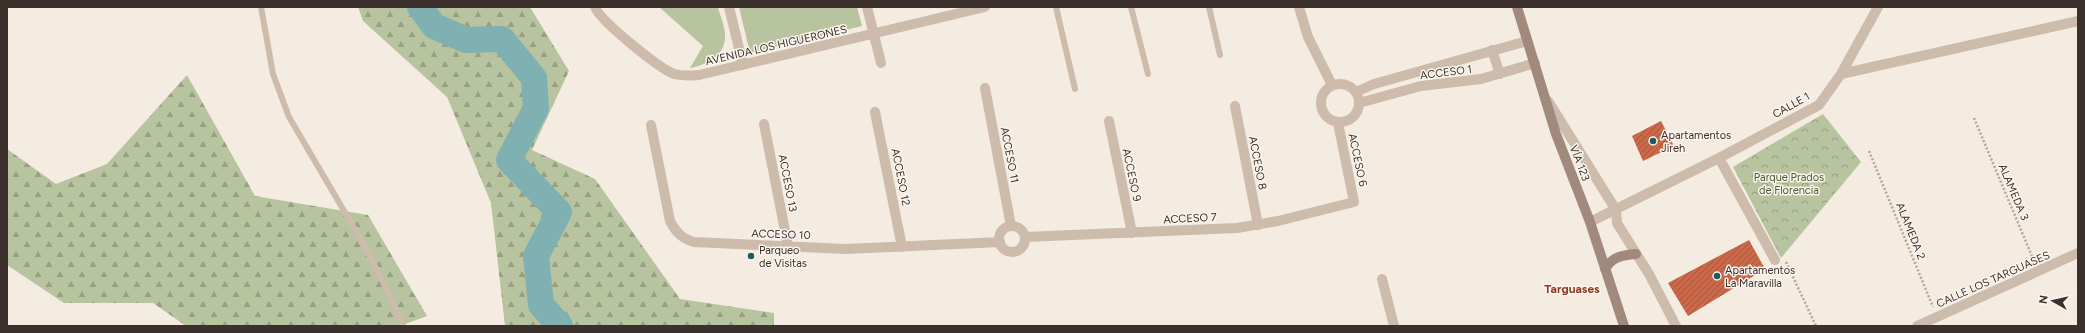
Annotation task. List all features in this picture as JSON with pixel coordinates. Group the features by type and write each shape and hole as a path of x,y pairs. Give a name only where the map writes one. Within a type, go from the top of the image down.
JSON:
{"main road":[{"name":"VÍA 123","path":"1517,7 1547,100 1556,134 1590,222 1622,326"},
{"path":"1605,269 1609,262 1616,258 1636,254"}],"street":[{"name":"AVENIDA LOS HIGUERONES","path":"595,7 604,21 662,68 674,74 687,76 699,75 874,35 985,7"},
{"path":"729,7 743,65"},
{"path":"867,7 881,63"},
{"path":"1299,7 1308,37 1332,86"},
{"name":"CALLE 1","path":"1590,222 1719,158 1819,104 1841,74 1878,7"},
{"path":"1841,74 2078,21"},
{"name":"ACCESO 1","path":"1356,92 1374,84 1527,40"},
{"path":"1492,50 1500,74"},
{"name":"ACCESO 1","path":"1359,103 1421,86 1459,83 1500,74 1535,63"},
{"path":"1415,72 1421,86"},
{"path":"1342,84 1348,85 1356,92 1359,103 1355,115 1345,122 1338,123 1327,117 1321,107 1323,94 1332,86 1342,84"},
{"name":"ACCESO 11","path":"985,88 1011,226"},
{"path":"1547,100 1616,210 1617,223 1676,326"},
{"name":"ACCESO 8","path":"1235,106 1258,225"},
{"name":"ACCESO 12","path":"875,112 902,247"},
{"name":"ACCESO 9","path":"1109,121 1132,233"},
{"name":"ACCESO 6","path":"1338,123 1354,202"},
{"name":"ACCESO 13","path":"764,124 788,246"},
{"name":"ACCESO 10","path":"651,125 670,221 676,233 685,240 694,242 846,249 1000,242"},
{"path":"1719,158 1775,260"},
{"name":"ACCESO 7","path":"1025,238 1258,225 1354,202"},
{"path":"1011,226 1019,228 1025,238 1024,245 1014,252 1006,251 1000,242 1001,233 1011,226"},
{"name":"CALLE LOS TARGUASES","path":"1917,326 2078,254"},
{"path":"1382,279 1394,326"}],"lane":[{"path":"261,7 273,74 289,117 364,245 391,298 403,326"},
{"path":"1056,7 1075,89"},
{"path":"1131,7 1148,74"},
{"path":"1209,7 1220,56"}],"path":[{"name":"ALAMEDA 3","path":"1974,118 2038,271"},
{"name":"ALAMEDA 2","path":"1869,151 1937,317"},
{"path":"1775,260 1788,262 1816,326"}],"green space":[{"path":"358,7 530,7 569,71 532,150 595,179 680,299 774,313 774,326 505,326 491,203 447,97 363,21"},
{"path":"659,7 718,7 724,26 725,38 724,45 718,55 702,65 690,68 703,46"},
{"path":"739,7 857,7 862,26 750,53"},
{"path":"187,75 255,196 368,215 427,316 400,326 186,326 153,303 64,303 7,265 7,149 56,184 107,164"},
{"name":"Parque Prados de Florencia","path":"1823,114 1861,162 1781,258 1733,167"}],"building":[{"name":"Apartamentos Jireh","path":"1661,121 1674,146 1643,161 1632,136"},
{"name":"Apartamentos La Maravilla","path":"1749,240 1765,269 1688,316 1668,283"}],"waterway":[{"path":"420,7 434,26 466,40 502,39 534,78 536,108 509,160 559,212 536,256 541,305 560,326"}],"place":[{"name":"Apartamentos Jireh","path":"1653,141"},
{"name":"Parqueo de Visitas","path":"751,256"},
{"name":"Apartamentos La Maravilla","path":"1717,276"}],"district":[{"name":"Targuases","path":"1572,289"}]}
